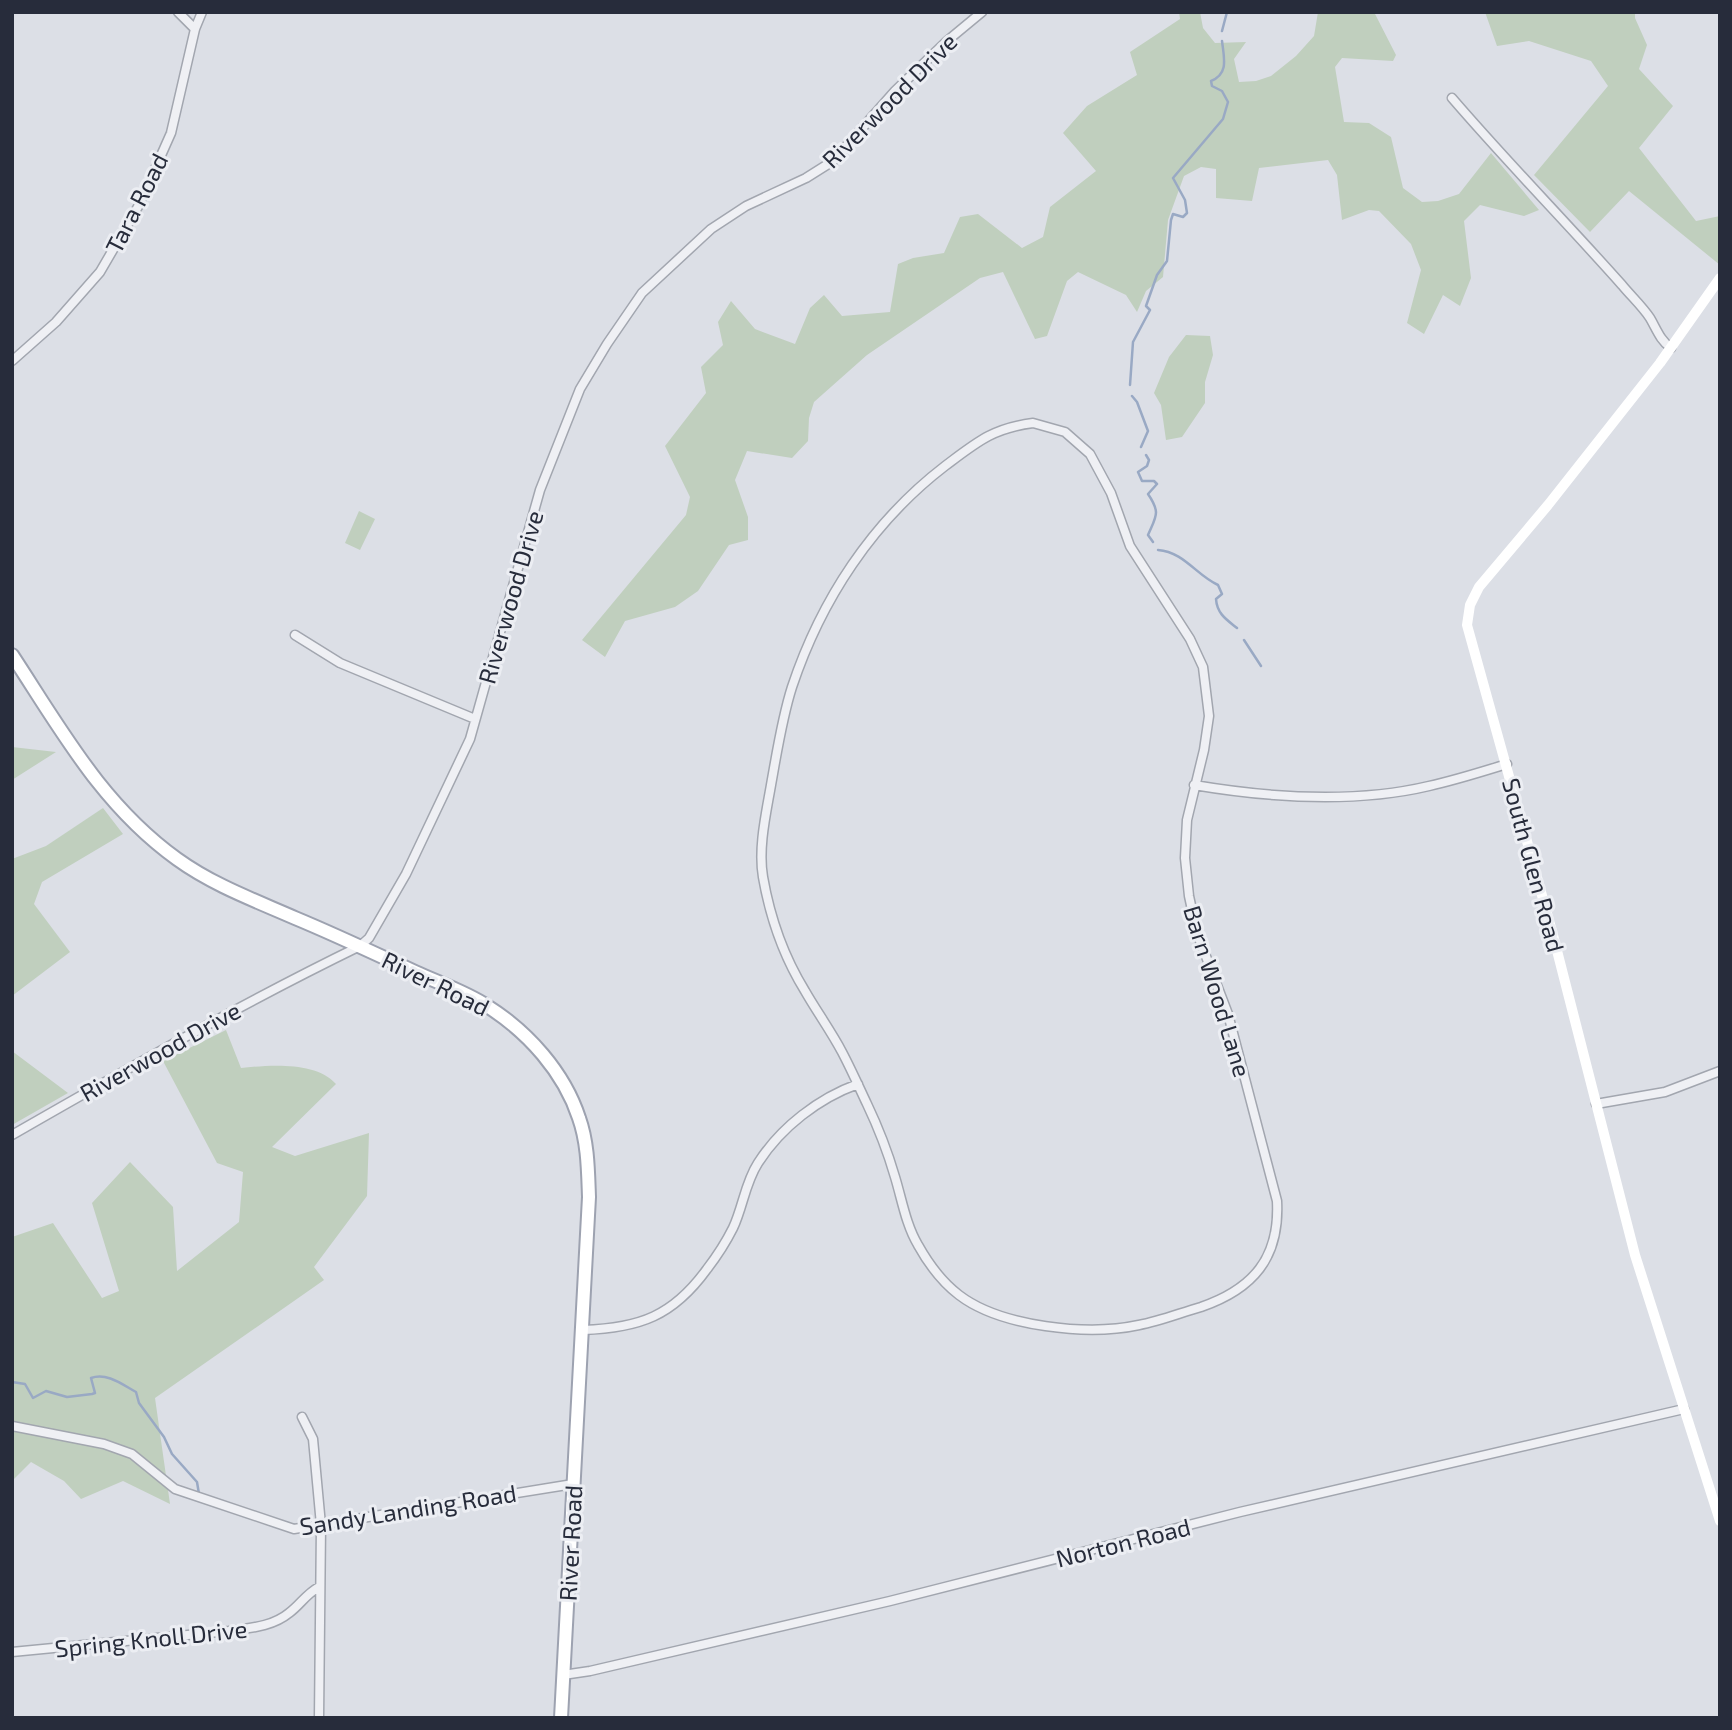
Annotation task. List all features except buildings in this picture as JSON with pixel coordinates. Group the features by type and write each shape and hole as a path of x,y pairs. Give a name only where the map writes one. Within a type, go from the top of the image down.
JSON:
{"main road":[{"name":"South Glen Road","path":"1720,278 1671,348 1548,505 1479,587 1472,598 1467,618 1469,639 1507,764 1635,1255 1720,1521"},
{"name":"River Road","path":"12,655 74,752 108,796 146,835 215,884 360,946 485,1004 511,1022 536,1047 555,1072 579,1117 586,1146 589,1197 561,1718"}],"street":[{"path":"178,12 195,29"},
{"name":"Tara Road","path":"12,361 56,323 100,272 139,205 171,133 195,29 202,12"},
{"name":"Riverwood Drive","path":"12,1135 243,1004 360,946 369,938 412,862 470,739 540,490 562,431 587,376 639,296 711,229 746,206 806,177 833,160 895,91 982,12"},
{"path":"1451,98 1512,168 1609,270 1649,318 1662,341 1671,348"},
{"name":"Barn Wood Lane","path":"1033,423 1050,427 1065,432 1079,442 1101,470 1130,546 1190,639 1203,667 1209,716 1204,750 1187,820 1189,896 1197,933 1228,1014 1277,1201 1278,1221 1269,1253 1261,1268 1242,1289 1215,1302 1137,1325 1073,1328 1032,1324 990,1312 960,1295 933,1268 916,1242 874,1118 858,1084 836,1041 803,989 774,925 762,873 765,825 791,689 825,608 843,575 879,528 919,486 981,439 1007,426 1033,423"},
{"path":"295,635 340,663 475,719"},
{"path":"1194,785 1235,792 1364,796 1428,787 1507,764"},
{"path":"1596,1104 1665,1092 1720,1071"},
{"path":"583,1330 636,1324 673,1307 693,1288 716,1257 733,1228 758,1164 779,1137 802,1115 834,1092 858,1084"},
{"name":"Norton Road","path":"563,1675 890,1601 1240,1512 1684,1409"},
{"path":"303,1417 313,1439 321,1525 318,1718"},
{"name":"Sandy Landing Road","path":"12,1426 104,1444 132,1454 175,1489 294,1530 573,1484"},
{"name":"Spring Knoll Drive","path":"12,1652 261,1626 289,1613 308,1593 318,1587"}],"green space":[{"path":"1179,12 1200,12 1203,28 1215,43 1246,42 1234,59 1239,82 1256,81 1271,76 1296,56 1314,36 1318,12 1374,12 1396,55 1393,61 1342,58 1335,67 1344,122 1369,123 1391,137 1403,188 1422,202 1438,201 1459,194 1491,153 1539,210 1524,216 1480,205 1464,221 1471,278 1460,306 1443,295 1424,334 1407,323 1421,270 1411,244 1379,211 1369,210 1342,220 1337,175 1328,160 1259,168 1252,201 1216,198 1216,169 1201,167 1184,176 1168,220 1163,277 1146,291 1137,312 1126,295 1078,272 1067,281 1047,336 1035,339 1003,272 980,278 867,355 814,402 809,418 808,441 792,458 747,451 735,480 748,517 748,540 729,545 698,591 675,607 625,621 605,657 582,640 686,515 690,497 665,446 706,393 701,367 723,345 718,322 731,301 755,329 795,344 810,308 824,295 842,316 890,312 898,264 913,258 944,253 960,217 978,214 1022,248 1043,237 1050,207 1096,171 1063,133 1087,106 1137,75 1130,52 1180,19"},
{"path":"1485,12 1635,12 1647,45 1639,69 1673,106 1639,148 1696,221 1720,216 1720,265 1629,191 1590,232 1534,175 1608,86 1591,61 1529,41 1497,46"},
{"path":"1186,335 1210,336 1213,355 1205,382 1205,403 1182,437 1166,440 1161,405 1154,393 1169,357"},
{"path":"359,511 375,519 360,550 345,543"},
{"path":"12,747 56,752 12,780"},
{"path":"103,808 123,834 42,882 34,904 70,952 12,996 12,859 46,846"},
{"path":"226,1030 241,1068 305,1068 317,1071 336,1084 272,1147 295,1156 369,1133 367,1196 314,1267 324,1280 155,1398 170,1504 123,1481 81,1499 64,1481 31,1462 12,1481 12,1237 53,1223 102,1298 119,1291 92,1203 130,1162 173,1207 177,1271 239,1222 243,1172 217,1163 163,1061"},
{"path":"12,1051 68,1093 12,1125"}],"waterway":[{"path":"1222,31 1227,12"},
{"path":"1130,385 1133,342 1150,310 1146,306 1157,275 1167,261 1171,220 1173,214 1183,217 1187,213 1185,200 1173,178 1223,119 1228,102 1222,91 1212,86 1211,81 1223,70 1222,41"},
{"path":"1132,396 1148,431 1141,447"},
{"path":"1146,455 1149,460 1147,466 1138,472 1142,481 1154,481 1157,484 1148,494 1156,510 1148,535 1153,542"},
{"path":"1158,550 1183,559 1218,585 1222,594 1216,599 1218,609 1237,628"},
{"path":"1244,640 1261,666"},
{"path":"12,1382 25,1384 33,1398 46,1391 67,1397 92,1394 95,1393 91,1378 97,1377 115,1380 136,1392 139,1403 164,1437 172,1454 197,1482 199,1494"}]}
